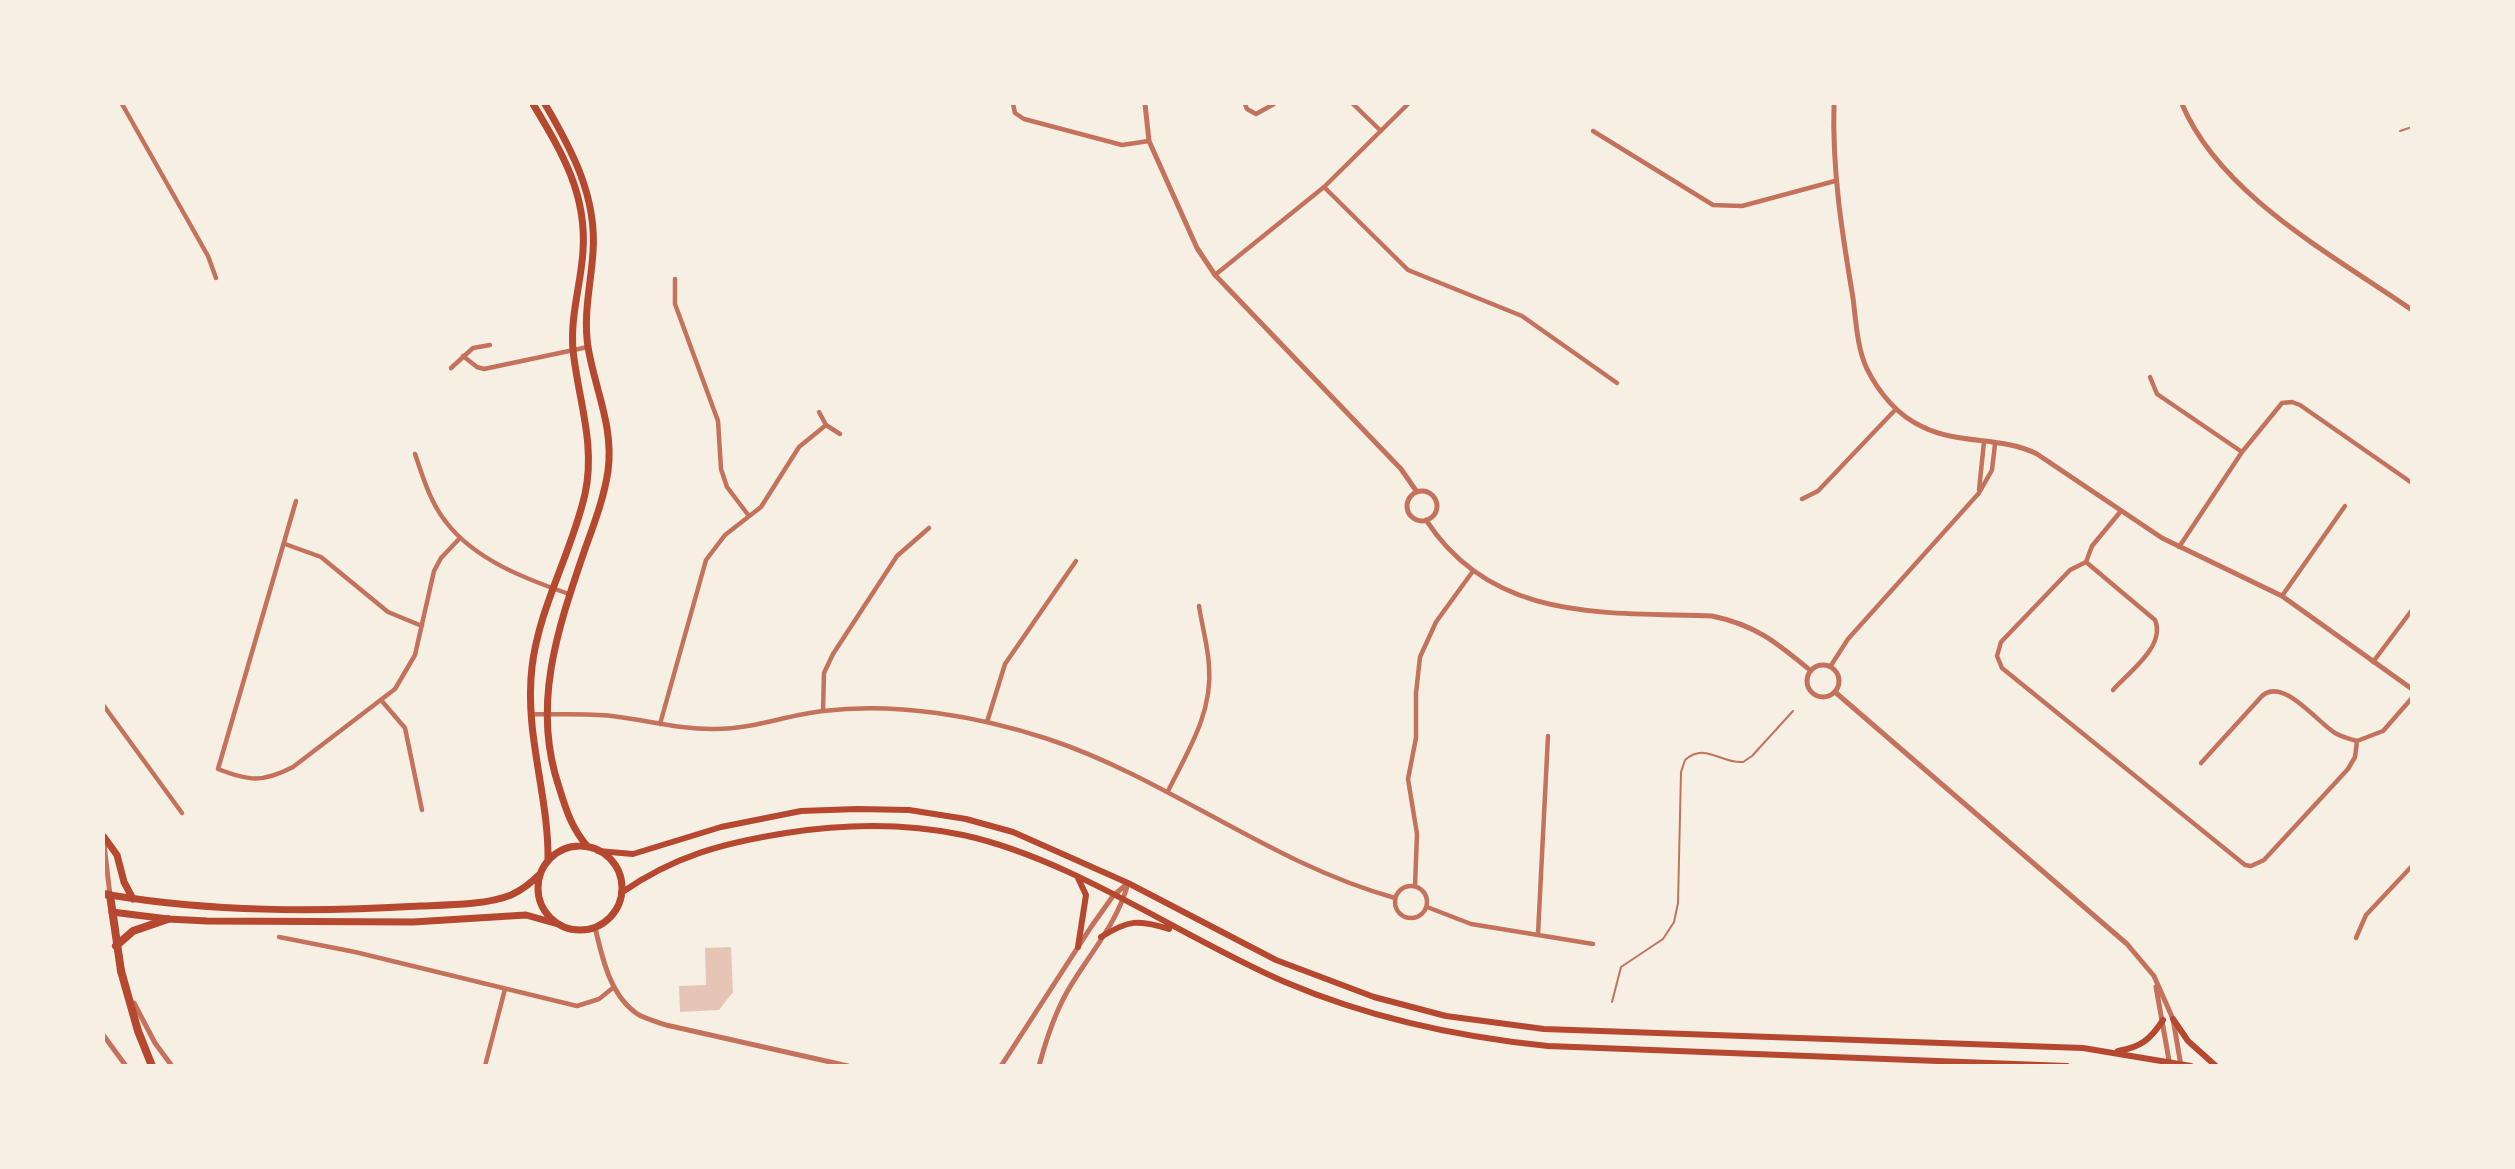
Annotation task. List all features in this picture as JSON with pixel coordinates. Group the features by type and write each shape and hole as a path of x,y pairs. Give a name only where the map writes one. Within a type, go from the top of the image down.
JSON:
{"highway":[{"path":"107,894 108,911 121,971 134,1020 152,1065"},
{"path":"116,946 133,931 168,919"}],"main road":[{"path":"533,104 573,176 581,209 583,250 576,295 573,350 589,438 585,494 532,665 530,714 549,837 548,861"},
{"path":"545,104 572,151 591,210 593,252 586,316 588,347 609,429 610,447 603,494 569,594 551,658 546,715 547,742 553,770 570,822 588,848"},
{"path":"107,894 215,908 360,910 457,904 509,896 526,887 540,874 548,861 566,849 588,848 633,854 722,826 801,811 857,808 909,810 966,819 1013,832 1128,883 1276,960 1328,982 1403,1005 1469,1020 1544,1029 2083,1048 2170,1064 2191,1065"},
{"path":"621,893 661,867 731,843 806,830 863,826 910,828 963,836 1004,847 1077,878 1279,979 1337,1002 1427,1028 1505,1042 1589,1048 2067,1065"},
{"path":"104,837 117,855 124,882 133,899"},
{"path":"108,911 168,919 413,922 526,915 576,930 595,927 613,914 621,893 616,868 609,858 598,851"},
{"path":"540,874 538,888 540,902 547,915 558,924"},
{"path":"1077,878 1086,895 1078,947"},
{"path":"1101,937 1116,928 1137,921 1184,933"},
{"path":"2173,1019 2188,1041 2216,1065"},
{"path":"2111,1052 2136,1048 2146,1043 2163,1020"}],"street":[{"path":"122,104 208,256 216,278"},
{"path":"1013,104 1015,113 1019,117 1035,122 1122,145 1149,141"},
{"path":"1145,104 1149,141 1197,248 1215,275 1401,469 1417,492"},
{"path":"1245,104 1247,109 1256,114 1274,104"},
{"path":"1353,104 1381,131"},
{"path":"1215,275 1324,187 1408,104"},
{"path":"1834,104 1835,181 1861,350 1877,386 1896,409 1922,427 1947,437 2028,449 2178,547 2282,596 2412,690"},
{"path":"2182,104 2207,147 2232,178 2266,208 2412,310"},
{"path":"1593,130 1713,205 1742,206 1835,181"},
{"path":"1324,187 1408,270 1522,316 1617,383"},
{"path":"675,279 675,304 718,421 721,469 727,487 749,516"},
{"path":"451,368 473,348 490,345"},
{"path":"463,356 477,367 484,369 588,347"},
{"path":"2150,377 2157,393 2242,452"},
{"path":"2178,547 2242,452 2276,408 2292,402 2412,483"},
{"path":"1803,499 1818,491 1896,409"},
{"path":"819,412 826,424 840,434"},
{"path":"660,724 706,560 724,535 761,507 799,447 826,424"},
{"path":"1979,493 1984,442"},
{"path":"1830,667 1848,639 1979,493 1992,470 1995,444"},
{"path":"415,454 429,494 444,521 460,538 494,562 569,594"},
{"path":"1417,492 1429,493 1436,502 1435,513 1426,520 1416,520 1407,508 1409,498 1417,492"},
{"path":"296,501 218,769 244,779 260,780 276,776 293,766 395,689 415,655 434,571 441,558 460,538"},
{"path":"2282,596 2345,506"},
{"path":"2121,511 2092,546 2086,562 2070,570 2001,642 1998,649 1998,662 2011,676 2238,862 2251,866 2264,860 2348,769 2355,757 2357,741"},
{"path":"1426,520 1446,549 1473,571 1517,596 1568,609 1712,616 1733,620 1769,636 1811,671"},
{"path":"824,711 824,674 833,654 897,556 929,528"},
{"path":"285,544 321,557 388,612 422,626"},
{"path":"987,722 1005,664 1076,561"},
{"path":"2086,562 2155,620 2158,629 2156,642 2113,690"},
{"path":"1415,886 1417,834 1408,779 1416,738 1419,665 1424,645 1436,622 1473,571"},
{"path":"1168,791 1206,710 1209,665 1199,606"},
{"path":"2373,662 2412,610"},
{"path":"1820,666 1830,667 1838,678 1834,692 1820,697 1810,692 1807,679 1811,671 1820,666"},
{"path":"2201,763 2262,696 2271,691 2285,692 2332,731 2357,741 2383,731 2412,698"},
{"path":"1834,692 2127,944 2154,976 2173,1019 2181,1065"},
{"path":"381,700 405,728 422,810"},
{"path":"104,706 182,813"},
{"path":"530,714 612,716 696,729 731,729 824,711 889,710 987,722 1077,749 1168,791 1288,857 1354,885 1395,898"},
{"path":"1538,934 1548,736"},
{"path":"104,844 107,894"},
{"path":"2356,938 2366,915 2412,866"},
{"path":"1001,1065 1113,896 1128,883"},
{"path":"1039,1065 1049,1032 1066,994 1124,901 1128,883"},
{"path":"1415,886 1426,895 1426,907 1419,916 1408,918 1397,911 1395,898 1401,888 1415,886"},
{"path":"1426,907 1471,924 1593,944"},
{"path":"595,927 614,987 639,1015 666,1025 848,1065"},
{"path":"279,937 355,952 577,1006 598,999 614,987"},
{"path":"121,971 145,1026 172,1065"},
{"path":"2154,976 2170,1064"},
{"path":"485,1065 505,989"},
{"path":"104,1036 126,1065"}],"lane":[{"path":"2400,131 2412,127"},
{"path":"1612,1002 1621,967 1656,945 1674,921 1678,903 1681,772 1685,760 1698,752 1706,752 1743,762 1752,756 1793,711"}],"building":[{"path":"731,947 733,992 719,1010 680,1012 679,986 706,985 705,948"}]}
